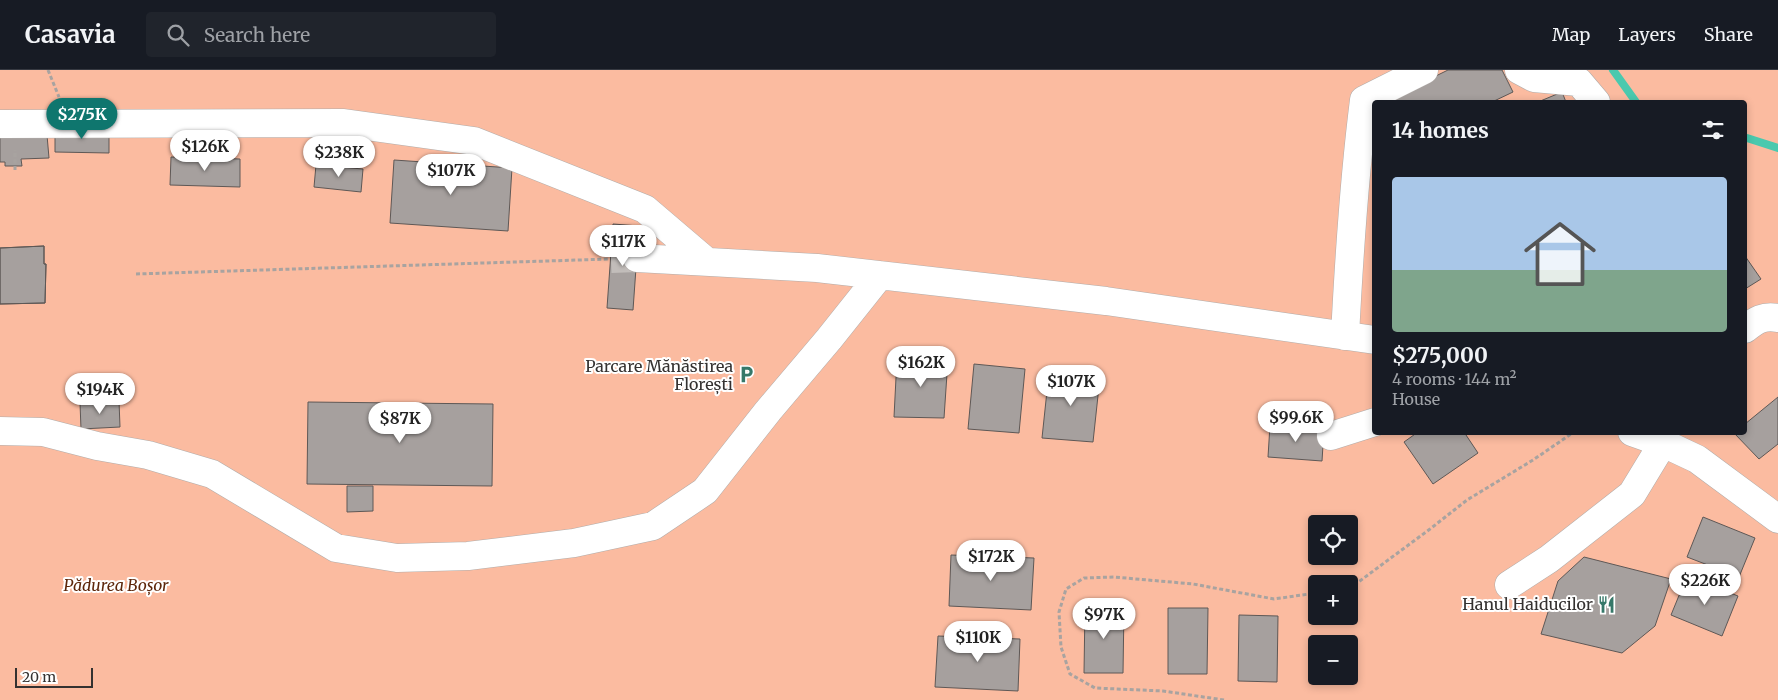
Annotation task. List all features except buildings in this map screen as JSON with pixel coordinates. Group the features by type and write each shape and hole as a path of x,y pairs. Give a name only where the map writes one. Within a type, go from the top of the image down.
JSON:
{"lane":[{"path":"1346,336 1349,253 1357,156 1364,100 1424,70"},
{"path":"1519,70 1534,78 1578,82 1594,100"},
{"path":"0,124 344,123 474,141 645,209 706,261"},
{"path":"624,259 706,261 817,268 1106,301 1372,340"},
{"path":"0,431 43,432 98,446 148,455 212,474 336,548 397,558 468,556 574,543 653,526 705,491 880,275"},
{"path":"1747,327 1758,319 1769,316 1778,318"},
{"path":"1331,436 1372,423"},
{"path":"1640,435 1663,443 1697,460 1778,519"},
{"path":"1509,586 1550,559 1632,494 1663,443"}],"path":[{"path":"136,274 624,259"},
{"path":"1358,582 1430,530 1467,500 1533,460 1570,435"},
{"path":"1224,700 1162,691 1095,688 1070,674 1061,647 1059,612 1066,589 1084,578 1114,577 1193,584 1274,599 1308,594"}],"green space":[{"name":"Pădurea Boșor","path":"0,70 1778,70 1778,700 0,700"}],"waterway":[{"path":"1613,70 1635,100"},
{"path":"1747,138 1778,148"}],"tunnel":[{"path":"611,259 637,258"}],"place":[{"name":"Parcare Mănăstirea Florești","path":"747,375"},
{"name":"Hanul Haiducilor","path":"1607,604"}]}
